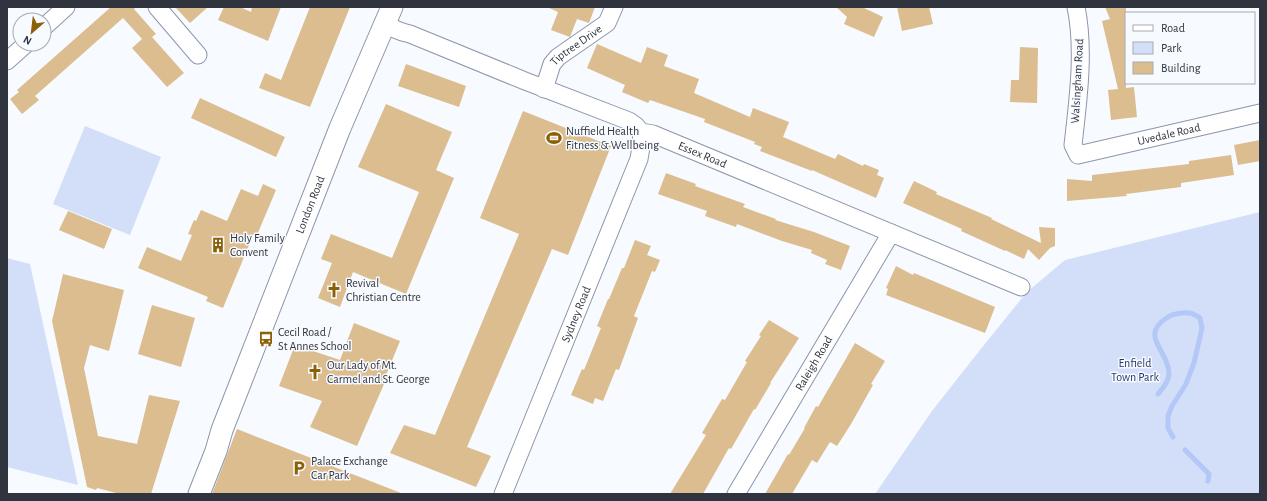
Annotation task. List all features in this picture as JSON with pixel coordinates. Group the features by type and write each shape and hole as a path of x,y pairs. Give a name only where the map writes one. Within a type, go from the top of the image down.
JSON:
{"main road":[{"name":"London Road","path":"199,494 287,261 340,128 388,15"}],"street":[{"path":"52,20 66,7"},
{"path":"157,7 198,55"},
{"name":"Tiptree Drive","path":"544,89 552,64 558,57 608,23 614,7"},
{"name":"Walsingham Road","path":"1076,7 1079,21 1080,77 1073,145 1078,154"},
{"name":"Essex Road","path":"388,15 390,27 544,89 630,121 641,132 653,134 1021,287"},
{"path":"7,61 17,52"},
{"name":"Uvedale Road","path":"1078,154 1260,113"},
{"name":"Sydney Road","path":"503,494 639,159 642,141 641,132"},
{"name":"Raleigh Road","path":"736,494 891,233"}],"green space":[{"path":"85,126 161,157 130,235 53,204"},
{"name":"Enfield Town Park","path":"1260,212 1260,494 875,494 932,411 1027,292 1065,260"},
{"path":"7,258 30,264 78,485 7,467"}],"building":[{"path":"111,7 136,7 134,9 156,34 152,37 184,73 167,87 132,48 142,39 123,18 35,96 39,100 22,114 10,99 19,92 17,90"},
{"path":"175,7 208,7 190,23"},
{"path":"224,7 240,7 251,12 252,7 281,7 268,41 218,20"},
{"path":"310,7 350,7 310,107 259,88 265,73 281,80"},
{"path":"549,7 595,7 589,23 577,19 570,37 551,30 558,12"},
{"path":"836,7 862,7 883,17 874,37 844,24 847,17"},
{"path":"897,7 929,7 933,24 902,31"},
{"path":"1105,7 1126,7 1125,84 1126,88 1134,87 1137,117 1111,120 1108,90 1118,89 1102,21 1110,19"},
{"path":"597,44 641,63 647,47 668,55 664,66 699,79 694,93 750,117 753,108 789,122 783,137 835,159 838,154 863,166 864,164 879,170 877,175 884,178 876,198 812,170 760,151 762,147 754,144 755,142 704,122 705,119 650,100 648,103 622,92 625,85 587,68"},
{"path":"1020,47 1038,48 1037,103 1010,102 1011,80 1019,80"},
{"path":"406,64 466,86 459,107 398,86"},
{"path":"200,98 285,137 276,157 191,118"},
{"path":"386,104 452,132 436,170 454,178 406,294 353,272 340,307 318,298 332,263 321,259 331,234 392,258 419,192 358,167"},
{"path":"523,111 611,146 568,255 552,249 467,447 491,456 476,487 390,453 404,425 435,435 519,234 480,218"},
{"path":"1260,140 1260,161 1238,165 1234,145"},
{"path":"1231,155 1234,175 1181,183 1181,187 1126,194 1127,196 1067,201 1067,179 1092,181 1092,175 1189,164 1189,161"},
{"path":"666,173 696,184 695,186 745,204 743,207 776,219 775,220 814,232 850,246 841,270 825,264 827,260 811,253 812,250 782,241 737,224 736,227 705,216 707,211 658,194"},
{"path":"914,181 937,192 936,194 992,218 991,219 1041,243 1039,227 1055,228 1055,246 1050,248 1039,260 1028,249 1024,259 961,231 962,229 903,203"},
{"name":"Holy Family Convent","path":"263,184 276,190 257,235 254,233 223,308 206,301 208,297 138,268 147,247 181,261 192,235 188,234 194,220 196,221 201,210 227,221 241,189 258,196"},
{"path":"68,211 112,229 104,249 59,230"},
{"path":"635,240 651,246 647,255 660,260 655,272 652,271 634,316 638,318 619,370 616,369 603,401 595,398 593,404 571,395 582,369 584,370 601,328 597,326 622,268 624,268"},
{"path":"896,266 913,275 914,273 995,307 985,333 886,295 888,289 886,288"},
{"path":"63,274 124,290 109,351 90,345 84,368 98,436 137,444 149,395 180,401 151,494 120,494 87,487 52,321"},
{"path":"152,305 195,318 181,367 138,354"},
{"path":"769,320 799,338 770,383 755,410 754,409 731,449 729,448 703,494 670,494 706,435 702,433 722,399 725,400 747,362 745,361 761,336 759,335"},
{"path":"354,323 400,341 386,375 388,375 357,446 310,427 322,401 279,386 295,345 340,360"},
{"path":"855,343 885,361 871,384 873,385 851,424 837,446 830,442 817,463 812,460 792,494 765,494 805,428 816,406 818,407"},
{"name":"Palace Exchange Car Park","path":"237,429 401,493 401,494 212,494"}],"waterway":[{"path":"1158,394 1167,382 1169,373 1167,364 1155,337 1155,330 1159,324 1170,316 1184,313 1193,314 1200,318 1202,328 1194,363 1186,384 1172,406 1168,416 1168,428 1173,437"},
{"path":"1185,450 1209,474 1208,481"}],"place":[{"name":"Nuffield Health Fitness & Wellbeing","path":"554,138"},
{"name":"Holy Family Convent","path":"218,245"},
{"name":"Revival Christian Centre","path":"334,290"},
{"name":"Cecil Road / St Annes School","path":"266,339"},
{"name":"Our Lady of Mt. Carmel and St. George","path":"315,372"},
{"name":"Palace Exchange Car Park","path":"299,468"}]}
